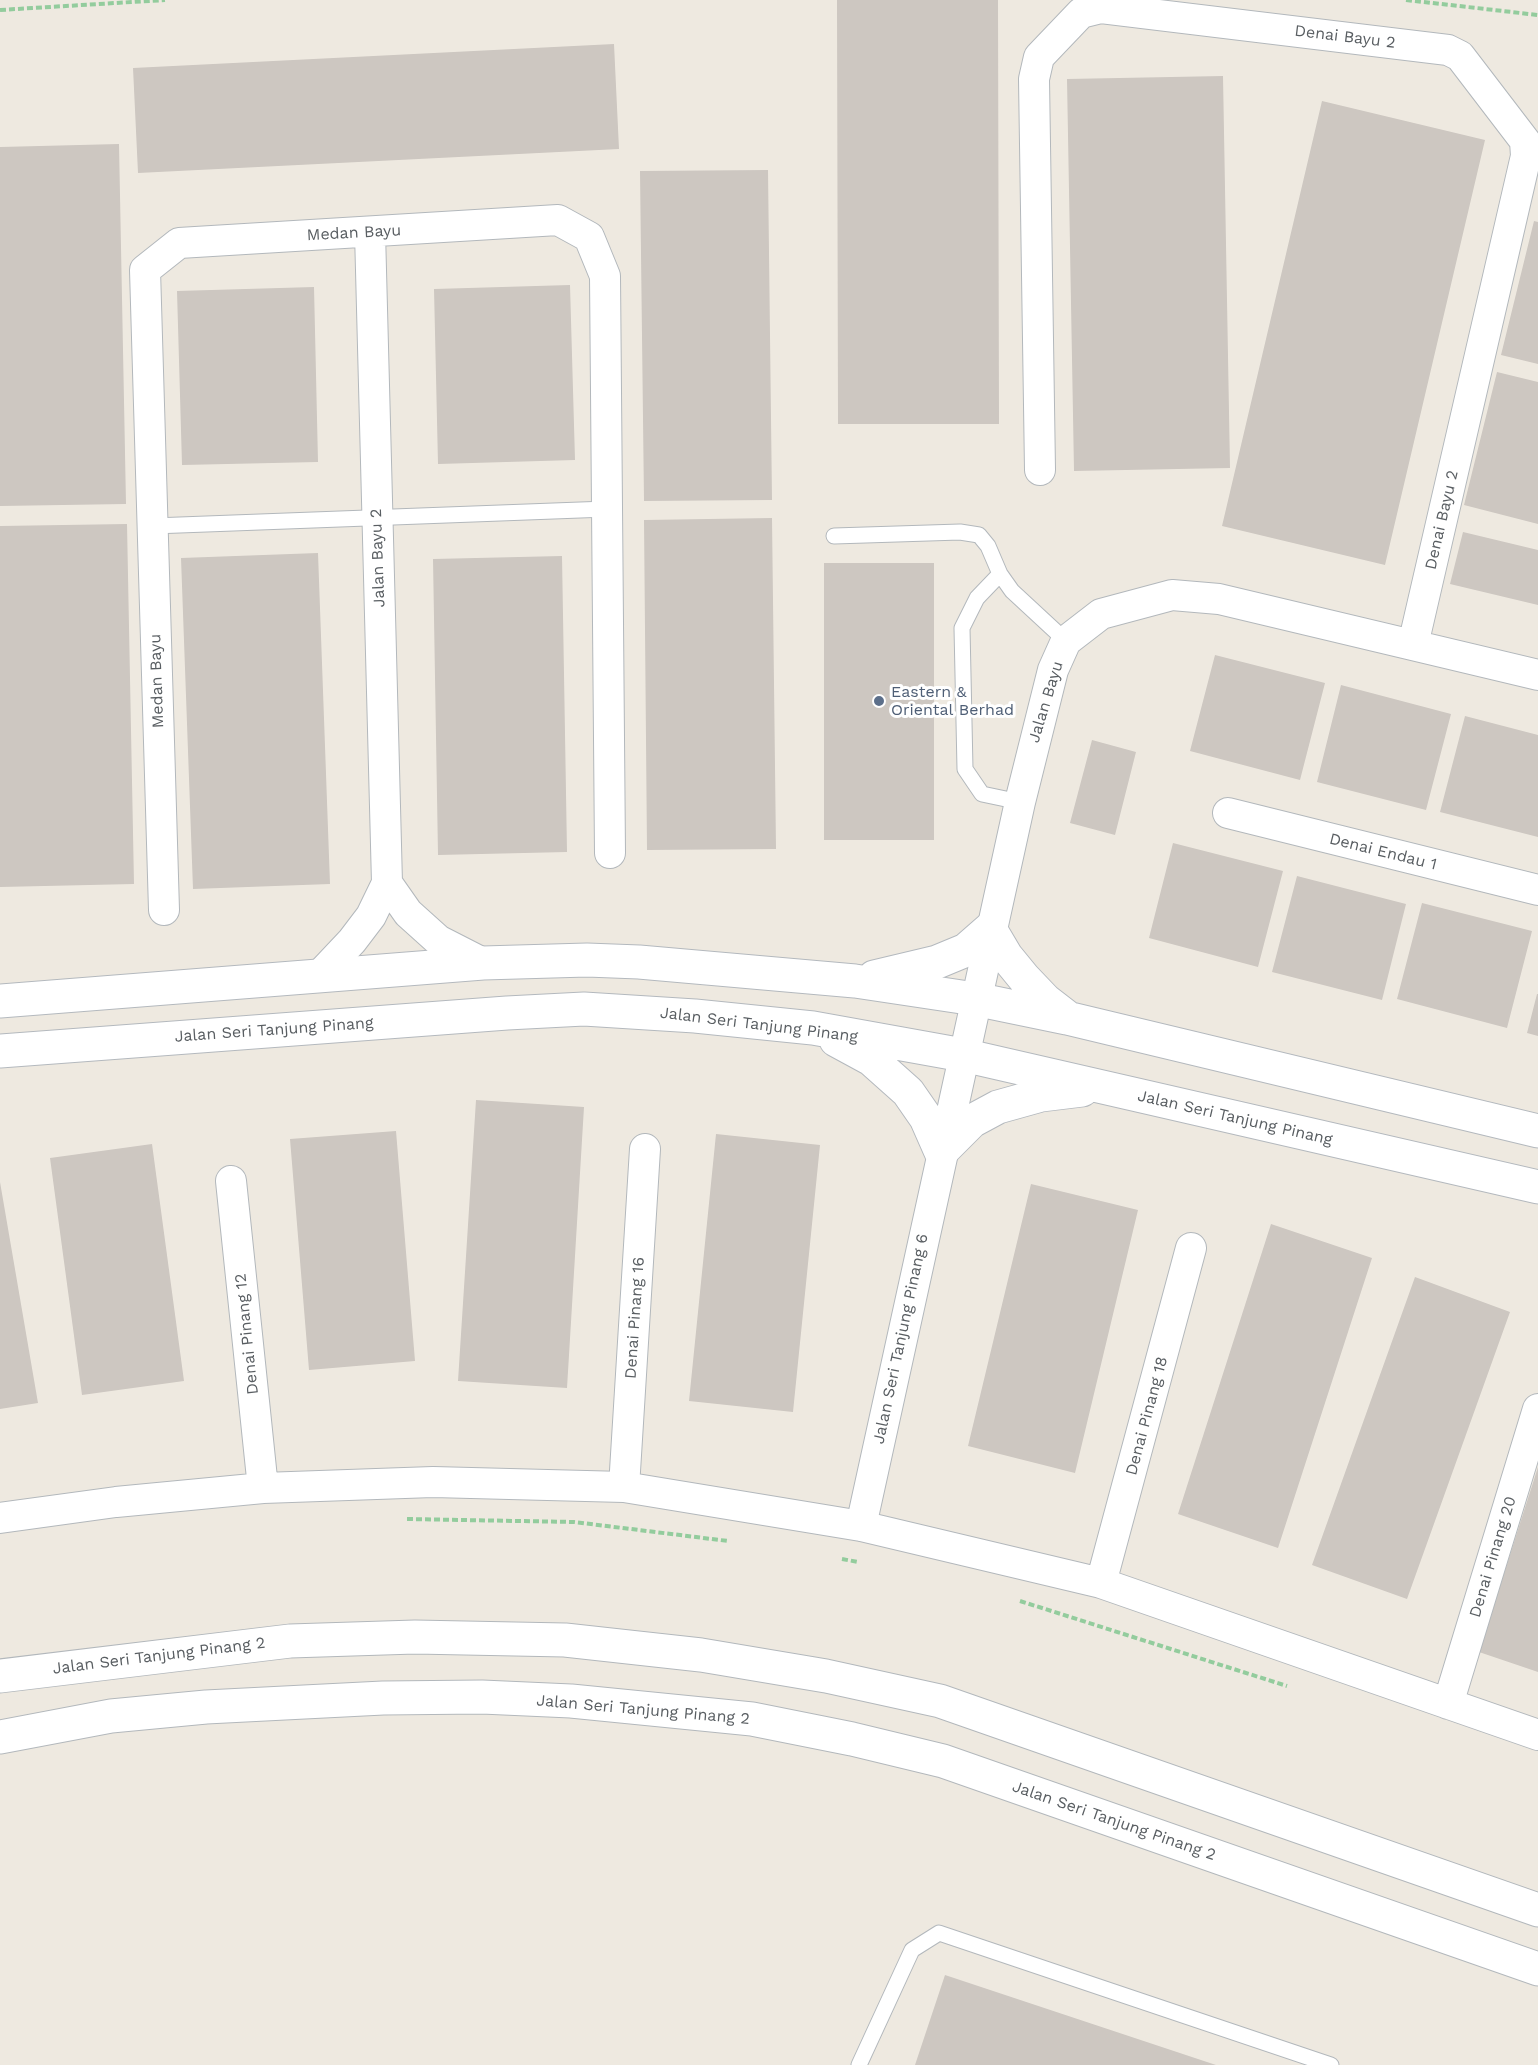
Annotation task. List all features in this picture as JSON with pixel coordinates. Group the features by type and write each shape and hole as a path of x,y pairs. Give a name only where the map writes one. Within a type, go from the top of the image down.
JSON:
{"main road":[{"path":"855,981 938,962 966,950 990,929 1006,956 1024,978 1045,1000 1067,1018"},
{"path":"0,1000 483,963 587,960 639,962 855,981 975,999 1067,1018 1538,1131"},
{"path":"0,977 54,996"},
{"name":"Jalan Seri Tanjung Pinang","path":"0,1050 584,1009 664,1013 813,1028 963,1055 1538,1187"},
{"path":"813,1028 888,1072 914,1101 941,1152 972,1121 998,1107 1041,1095 1103,1088"},
{"name":"Jalan Seri Tanjung Pinang 2","path":"0,1676 290,1641 415,1637 565,1640 701,1655 826,1677 940,1701 1538,1910"},
{"name":"Jalan Seri Tanjung Pinang 2","path":"0,1737 111,1716 217,1706 383,1698 482,1697 570,1701 752,1719 852,1739 943,1761 1538,1969"}],"street":[{"name":"Denai Bayu 2","path":"1040,470 1034,79 1040,57 1081,13 1101,8 1448,50 1460,56 1525,141 1526,156 1413,645"},
{"name":"Medan Bayu","path":"164,910 145,270 179,243 558,220 589,237 605,276 610,853"},
{"name":"Jalan Bayu 2","path":"370,232 387,883"},
{"name":"Jalan Bayu","path":"963,1055 990,929 1053,670 1066,641 1101,614 1172,595 1219,599 1538,675"},
{"name":"Denai Endau 1","path":"1228,813 1538,890"},
{"path":"319,976 358,933 370,916 387,883 408,913 438,940 483,963"},
{"name":"Jalan Seri Tanjung Pinang 6","path":"861,1526 963,1055"},
{"name":"Denai Pinang 16","path":"624,1487 645,1149"},
{"name":"Denai Pinang 12","path":"231,1181 263,1488"},
{"name":"Denai Pinang 18","path":"1101,1583 1191,1248"},
{"name":"Denai Pinang 20","path":"1448,1704 1538,1409"},
{"path":"0,1518 116,1502 263,1488 434,1482 624,1487 861,1526 1101,1583 1538,1735"}],"lane":[{"path":"153,526 607,509"},
{"path":"834,536 960,532 979,536 988,546 1000,574 1012,591 1066,641"},
{"path":"1000,574 977,598 962,628 964,769 982,794 1020,802"},
{"path":"860,2065 912,1950 939,1933 1331,2065"}],"path":[{"path":"0,10 165,0"},
{"path":"1406,0 1538,15"},
{"path":"399,1519 574,1522 736,1542"},
{"path":"836,1558 869,1564"},
{"path":"1012,1599 1298,1690"}],"building":[{"path":"837,0 998,0 999,424 838,424"},
{"path":"614,44 619,149 138,173 133,68"},
{"path":"1223,76 1230,468 1074,471 1067,79"},
{"path":"1322,101 1485,140 1385,565 1222,526"},
{"path":"119,144 126,504 0,506 0,147"},
{"path":"768,170 772,500 644,501 640,171"},
{"path":"1534,221 1538,222 1538,364 1501,355"},
{"path":"570,285 575,460 438,464 434,289"},
{"path":"314,287 318,462 182,465 177,291"},
{"path":"1497,372 1538,382 1538,524 1464,505"},
{"path":"772,518 776,849 647,850 644,520"},
{"path":"127,524 134,884 0,887 0,526"},
{"path":"1463,532 1538,550 1538,605 1450,584"},
{"path":"318,553 330,884 193,889 181,558"},
{"path":"562,556 567,852 438,855 433,559"},
{"name":"Eastern & Oriental Berhad","path":"824,563 934,563 934,840 824,840"},
{"path":"1215,655 1325,683 1300,780 1190,751"},
{"path":"1341,685 1451,714 1426,810 1317,782"},
{"path":"1465,716 1538,735 1538,837 1440,812"},
{"path":"1092,740 1136,752 1115,835 1070,823"},
{"path":"1173,843 1283,871 1258,967 1149,938"},
{"path":"1297,876 1406,904 1382,1000 1272,972"},
{"path":"1422,903 1532,931 1507,1028 1397,999"},
{"path":"1538,994 1538,1036 1527,1033"},
{"path":"476,1100 584,1107 567,1388 458,1381"},
{"path":"396,1131 415,1361 309,1370 290,1139"},
{"path":"716,1134 820,1145 793,1412 689,1401"},
{"path":"152,1144 184,1381 82,1395 50,1158"},
{"path":"0,1182 38,1403 0,1409"},
{"path":"1031,1184 1138,1210 1075,1473 968,1446"},
{"path":"1271,1224 1372,1258 1278,1548 1178,1514"},
{"path":"1415,1277 1510,1312 1407,1599 1312,1565"},
{"path":"1538,1467 1538,1672 1479,1652"},
{"path":"945,1975 1216,2065 915,2065"}],"place":[{"name":"Eastern & Oriental Berhad","path":"879,701"}]}
